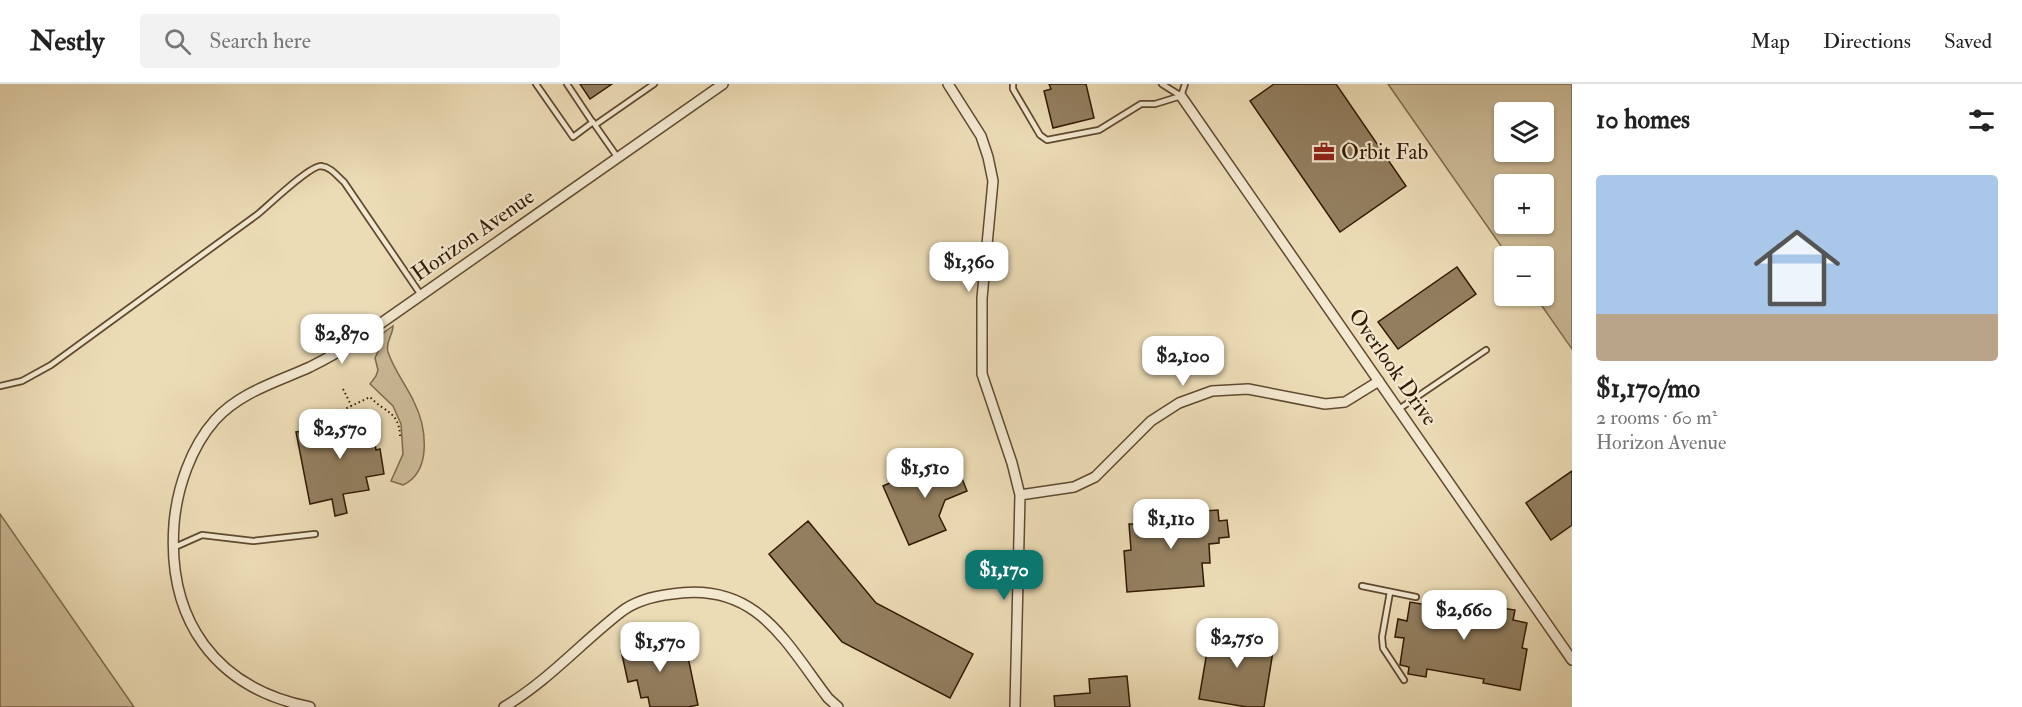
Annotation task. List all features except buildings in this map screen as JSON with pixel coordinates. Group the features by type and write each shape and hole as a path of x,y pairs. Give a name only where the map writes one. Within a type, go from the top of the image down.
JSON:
{"street":[{"name":"Horizon Avenue","path":"310,707 268,696 231,673 205,647 184,610 173,560 176,502 186,469 214,420 257,389 338,353 723,84"},
{"path":"948,84 981,136 993,181 982,298 982,374 1012,463 1020,495 1015,707"},
{"name":"Overlook Drive","path":"1181,96 1572,660"},
{"path":"1020,495 1074,487 1095,477 1151,421 1179,403 1212,391 1248,389 1326,404 1345,402 1379,381"},
{"path":"504,707 538,685 623,609 657,596 693,591 736,599 766,620 828,698 838,707"}],"lane":[{"path":"536,84 573,136 654,84"},
{"path":"567,84 618,158"},
{"path":"1013,84 1013,89 1040,135 1047,140 1099,130 1141,104 1155,104 1181,96"},
{"path":"1162,84 1181,96"},
{"path":"1181,96 1185,84"},
{"path":"0,386 22,381 51,364 258,214 290,186 317,167 324,166 333,171 344,182 422,295"},
{"path":"1399,409 1486,350"},
{"path":"173,549 202,535 253,541 315,534"},
{"path":"1362,586 1416,597"},
{"path":"1390,592 1382,637 1383,648 1404,680"}],"path":[{"path":"343,389 351,405 354,420"},
{"path":"314,424 370,397 399,421 400,436"}],"shaded area":[{"path":"1388,84 1572,84 1572,349 1542,306 1554,306 1554,246 1501,246"},
{"path":"393,326 388,352 414,402 424,435 423,459 419,470 403,485 391,481 403,454 401,424 393,406 370,384 378,370 375,358 380,347 379,336"},
{"path":"0,514 134,707 0,707"}],"place":[{"name":"Orbit Fab","path":"1324,152"}]}
